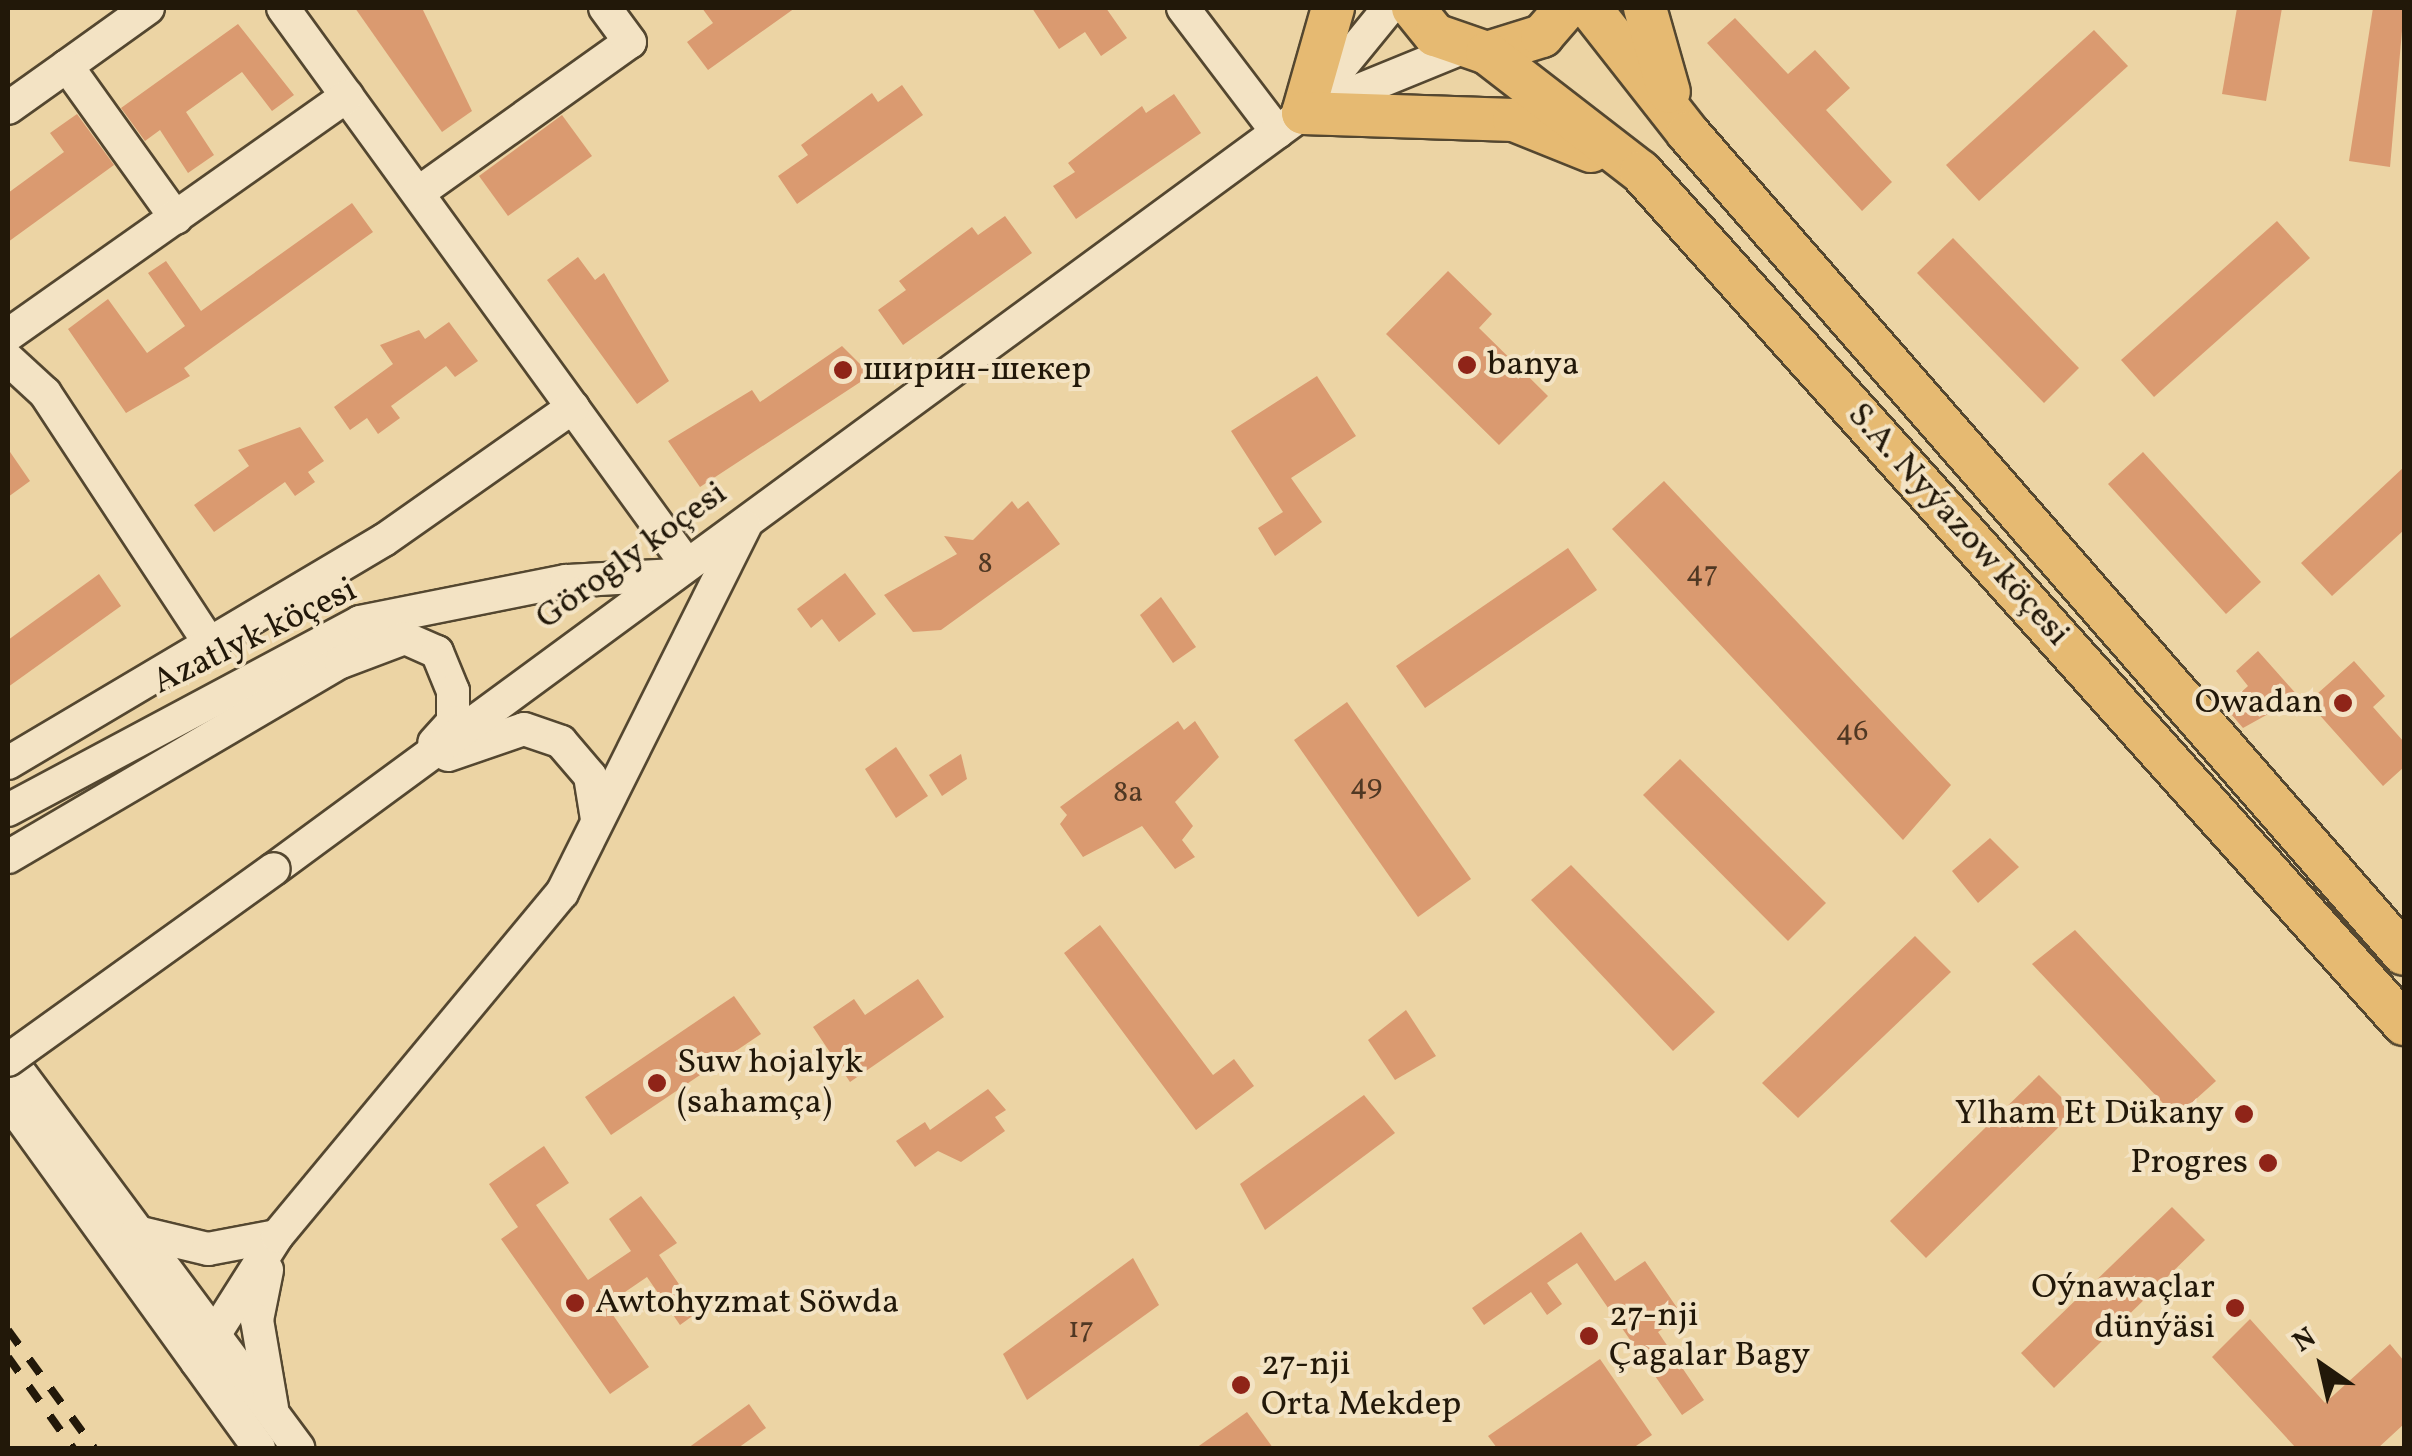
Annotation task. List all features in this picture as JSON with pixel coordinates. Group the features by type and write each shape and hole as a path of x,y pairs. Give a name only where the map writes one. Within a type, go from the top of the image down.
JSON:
{"main road":[{"path":"1333,8 1290,122 1514,120 1641,172"},
{"name":"S.A. Nyýazow köçesi","path":"1413,8 1641,172 2404,1024"},
{"path":"1474,51 1542,36 1566,8"},
{"name":"S.A. Nyýazow köçesi","path":"1590,8 1688,133 2404,954"},
{"path":"1645,8 1656,64 1688,133"}],"street":[{"path":"8,108 148,8"},
{"path":"283,8 574,408 680,570"},
{"path":"418,193 630,42 605,8"},
{"path":"1183,8 1290,122"},
{"path":"1290,122 1389,8"},
{"path":"1290,122 1474,51"},
{"path":"67,66 176,218"},
{"path":"8,335 347,96"},
{"name":"Görogly koçesi","path":"8,1058 407,772 1290,122"},
{"path":"8,359 45,393 208,641"},
{"path":"8,763 384,540 574,408"},
{"path":"207,1350 277,1236 562,893 747,522"},
{"name":"Azatlyk köçesi","path":"8,810 360,622 566,580 680,570"},
{"path":"8,857 341,662 405,638 436,652 453,691 454,722 407,772"},
{"path":"407,772 524,729 560,742 590,776 597,819"},
{"path":"8,1058 137,1232 259,1448"},
{"path":"8,1100 207,1350 272,1413 298,1448"},
{"path":"137,1232 208,1249 277,1236"},
{"path":"272,1413 258,1320 277,1236"}],"building":[{"path":"355,8 422,8 472,111 442,132"},
{"path":"702,8 795,8 708,70 687,42 713,23"},
{"path":"1032,8 1106,8 1127,38 1101,56 1085,32 1059,49"},
{"path":"2237,8 2282,8 2266,101 2222,94"},
{"path":"2373,8 2404,8 2390,167 2349,161"},
{"path":"1735,18 1788,74 1815,50 1850,88 1826,110 1892,182 1862,211 1707,43"},
{"path":"238,24 294,95 272,111 242,72 186,112 214,155 188,173 160,130 145,141 121,108"},
{"path":"2094,30 2128,66 1979,201 1946,165"},
{"path":"902,85 923,115 797,204 778,176 808,155 801,145 872,93 878,102"},
{"path":"1174,94 1201,133 1076,219 1053,186 1075,172 1068,163 1142,106 1146,113"},
{"path":"77,114 114,165 8,242 8,193 64,152 50,133"},
{"path":"562,115 592,156 508,216 479,176"},
{"path":"352,203 373,232 184,368 190,376 126,413 68,329 108,299 147,353 185,326 148,273 166,261 201,311"},
{"path":"1005,216 1032,253 903,345 878,310 906,290 899,281 972,227 978,235"},
{"path":"2277,221 2310,258 2154,397 2121,360"},
{"path":"1953,238 2079,368 2044,403 1917,273"},
{"path":"578,257 595,280 604,273 669,381 637,404 547,280"},
{"name":"banya","path":"1448,271 1492,314 1479,328 1548,396 1499,445 1386,334"},
{"path":"449,322 478,361 455,377 446,366 391,406 400,418 378,434 367,418 350,430 334,407 393,364 380,345 419,330 425,339"},
{"path":"842,346 871,375 700,487 668,441 752,390 760,402"},
{"path":"1317,376 1356,436 1291,478 1322,522 1275,556 1258,528 1283,512 1231,431"},
{"path":"300,427 324,461 308,472 315,482 295,496 285,482 214,532 194,505 249,466 238,450"},
{"path":"8,449 30,481 8,497"},
{"path":"2143,452 2261,582 2226,614 2108,484"},
{"path":"2404,467 2404,530 2332,596 2301,563"},
{"path":"1664,481 1951,785 1903,840 1612,529"},
{"path":"1012,501 1018,509 1028,501 1060,544 941,630 913,632 884,595 957,554 944,536 973,540"},
{"path":"1568,548 1597,590 1425,708 1396,666"},
{"path":"845,573 876,614 839,642 822,619 811,628 797,609"},
{"path":"99,574 121,606 8,687 8,640"},
{"path":"1161,597 1196,647 1173,663 1140,615"},
{"path":"2258,651 2299,697 2243,728 2225,707 2248,686 2236,671"},
{"path":"2354,661 2385,696 2373,707 2404,742 2404,767 2383,786 2308,702"},
{"path":"1347,702 1471,879 1418,917 1294,740"},
{"path":"1178,721 1184,730 1195,721 1219,757 1175,802 1193,826 1182,840 1195,857 1175,869 1142,826 1083,857 1060,824 1067,815 1060,807"},
{"path":"896,747 928,796 896,818 865,769"},
{"path":"961,754 967,779 942,796 929,775"},
{"path":"1680,759 1826,903 1788,941 1643,795"},
{"path":"1990,838 2019,867 1978,903 1952,871"},
{"path":"1571,865 1715,1012 1673,1051 1531,900"},
{"path":"1100,925 1213,1075 1234,1059 1254,1086 1196,1130 1064,953"},
{"path":"2075,930 2216,1081 2176,1117 2032,964"},
{"path":"1915,936 1951,972 1798,1118 1762,1083"},
{"path":"918,979 944,1017 850,1082 813,1027 854,999 865,1015"},
{"path":"734,996 761,1034 611,1135 585,1097"},
{"path":"1406,1010 1436,1056 1395,1080 1368,1040"},
{"path":"2039,1075 2075,1111 1926,1258 1890,1221"},
{"path":"988,1089 1006,1110 995,1117 1005,1131 961,1162 938,1151 915,1167 896,1141 925,1122 930,1130"},
{"path":"1364,1095 1395,1133 1265,1230 1240,1184"},
{"path":"544,1146 569,1183 536,1205 588,1280 631,1251 609,1219 641,1196 677,1243 659,1255 698,1312 680,1325 647,1277 606,1305 649,1367 610,1394 501,1239 518,1227 489,1184"},
{"path":"2172,1207 2205,1240 2054,1388 2021,1353"},
{"path":"1581,1232 1615,1281 1645,1261 1682,1315 1658,1332 1704,1400 1682,1415 1577,1263 1547,1283 1562,1304 1547,1315 1531,1292 1484,1325 1472,1308"},
{"path":"1133,1258 1159,1305 1027,1400 1003,1354"},
{"path":"2250,1319 2325,1403 2390,1344 2404,1361 2404,1424 2378,1448 2296,1448 2212,1357"},
{"path":"1600,1359 1652,1435 1633,1448 1497,1448 1488,1436"},
{"path":"749,1404 766,1428 738,1448 688,1448"},
{"path":"1247,1412 1273,1448 1196,1448"}],"railway":[{"path":"8,1330 94,1448"},
{"path":"8,1357 73,1448"}],"place":[{"name":"banya","path":"1467,365"},
{"name":"ширин-шекер","path":"843,370"},
{"name":"Owadan","path":"2343,703"},
{"name":"Suw hojalyk (sahamça)","path":"657,1083"},
{"name":"Ylham Et Dükany","path":"2244,1114"},
{"name":"Progres","path":"2268,1163"},
{"name":"Awtohyzmat Söwda","path":"575,1303"},
{"name":"Oýnawaçlar dünýäsi","path":"2235,1308"},
{"name":"27-nji Çagalar Bagy","path":"1589,1336"},
{"name":"27-nji Orta Mekdep","path":"1241,1385"}]}
